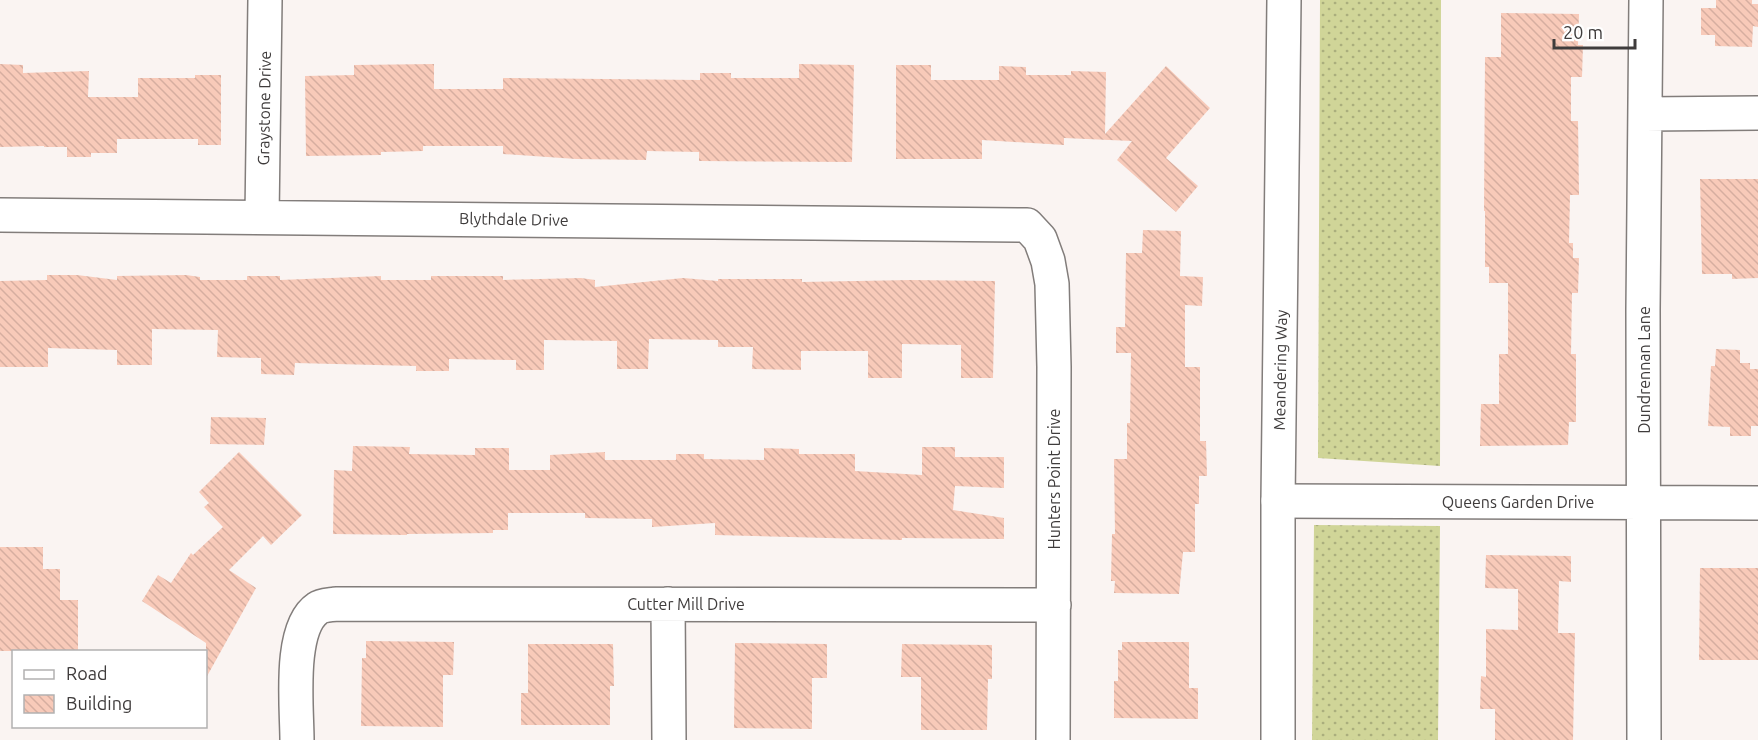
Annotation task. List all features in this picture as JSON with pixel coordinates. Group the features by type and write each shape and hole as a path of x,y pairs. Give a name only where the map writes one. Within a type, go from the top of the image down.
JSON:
{"street":[{"name":"Graystone Drive","path":"262,217 265,0"},
{"name":"Meandering Way","path":"1278,740 1278,501 1284,0"},
{"name":"Dundrennan Lane","path":"1644,740 1643,310 1646,0"},
{"path":"1645,114 1758,113"},
{"name":"Blythdale Drive","path":"0,215 1027,225"},
{"name":"Hunters Point Drive","path":"1027,225 1040,239 1053,285 1053,740"},
{"name":"Queens Garden Drive","path":"1278,501 1758,503"},
{"name":"Cutter Mill Drive","path":"297,740 297,654 305,623 319,607 336,604 1054,604"},
{"path":"668,604 669,740"}],"green space":[{"path":"1320,0 1441,0 1440,466 1318,458"},
{"path":"1314,525 1440,526 1438,740 1312,740"}],"building":[{"path":"1716,0 1752,0 1752,4 1758,4 1758,27 1753,26 1752,47 1715,46 1715,35 1701,35 1701,8 1716,8"},
{"path":"1501,13 1579,14 1578,45 1583,45 1582,77 1571,77 1571,121 1578,121 1579,195 1570,195 1569,243 1573,243 1573,258 1579,258 1578,293 1572,293 1571,354 1576,354 1576,422 1569,422 1568,445 1480,446 1481,404 1499,404 1499,354 1508,354 1508,283 1489,283 1489,267 1485,267 1485,57 1501,57"},
{"path":"0,64 23,65 23,73 89,71 88,97 138,97 138,78 195,78 195,75 221,75 221,145 198,145 198,139 117,139 117,153 91,153 91,157 67,157 67,147 0,147"},
{"path":"434,64 434,89 503,89 503,78 700,80 700,73 731,73 731,78 799,78 799,64 854,65 852,162 699,161 699,152 647,151 646,160 576,159 503,154 503,146 423,146 423,151 381,152 381,155 306,156 305,76 354,75 354,65"},
{"path":"896,65 931,65 931,80 999,80 999,66 1026,67 1026,75 1071,75 1071,71 1106,72 1105,134 1166,66 1210,108 1166,158 1198,186 1176,212 1117,160 1132,141 1064,138 1064,145 982,140 982,159 896,159"},
{"path":"1700,179 1758,179 1758,278 1732,279 1732,274 1702,274"},
{"path":"1143,230 1181,231 1180,276 1203,277 1202,306 1185,305 1185,367 1200,367 1200,441 1206,441 1207,476 1199,476 1199,504 1195,504 1195,552 1183,552 1179,594 1114,593 1115,581 1111,581 1112,534 1115,534 1114,459 1127,459 1127,423 1130,423 1131,353 1116,353 1116,327 1125,327 1126,253 1142,253"},
{"path":"47,275 77,275 117,280 117,276 186,275 200,277 200,280 247,280 247,276 280,276 280,280 381,276 381,280 431,280 431,276 503,276 503,280 581,278 595,280 595,287 683,278 718,281 718,279 802,279 802,282 995,281 993,378 961,378 961,345 902,344 902,378 868,378 868,351 801,351 801,370 752,369 753,347 718,347 718,340 649,339 648,369 617,369 617,341 544,340 544,370 516,370 516,360 449,359 449,371 416,371 416,366 295,363 294,375 261,374 261,358 217,357 218,330 152,329 152,365 117,365 117,350 48,348 48,367 0,367 0,281 47,280"},
{"path":"1716,349 1740,350 1740,363 1750,363 1750,369 1758,369 1758,426 1751,426 1751,436 1730,436 1730,427 1708,426 1711,366 1715,366"},
{"path":"211,417 266,418 264,445 210,444"},
{"path":"353,446 410,447 409,454 475,455 475,448 509,448 509,470 550,470 550,455 605,452 605,460 676,460 676,454 704,454 704,459 764,460 764,448 799,449 799,454 855,454 855,471 922,475 922,447 955,447 955,457 1004,457 1004,488 955,486 953,510 1004,518 1004,539 902,538 902,540 715,535 715,523 652,527 652,519 585,518 585,513 508,513 508,530 493,530 493,533 333,534 334,470 352,471"},
{"path":"239,452 302,515 271,545 263,536 229,570 256,588 207,676 206,643 142,601 158,575 171,583 191,553 193,555 223,527 204,507 209,503 199,492"},
{"path":"0,547 43,547 43,569 60,569 60,600 78,600 78,650 0,651"},
{"path":"1486,555 1571,556 1571,582 1559,581 1558,633 1575,633 1573,740 1495,740 1495,709 1480,709 1481,676 1486,677 1486,629 1518,630 1518,589 1485,588"},
{"path":"1700,568 1758,568 1758,660 1699,660"},
{"path":"366,641 454,642 453,675 443,675 443,727 361,726 362,658 366,658"},
{"path":"1122,642 1189,642 1189,688 1198,688 1198,719 1114,718 1114,681 1118,681 1118,650 1122,650"},
{"path":"735,643 827,644 827,678 812,678 812,729 734,728"},
{"path":"528,644 613,644 614,686 610,686 610,725 521,725 521,693 528,693"},
{"path":"902,644 992,645 992,679 988,679 987,730 921,730 921,677 901,677"}]}
